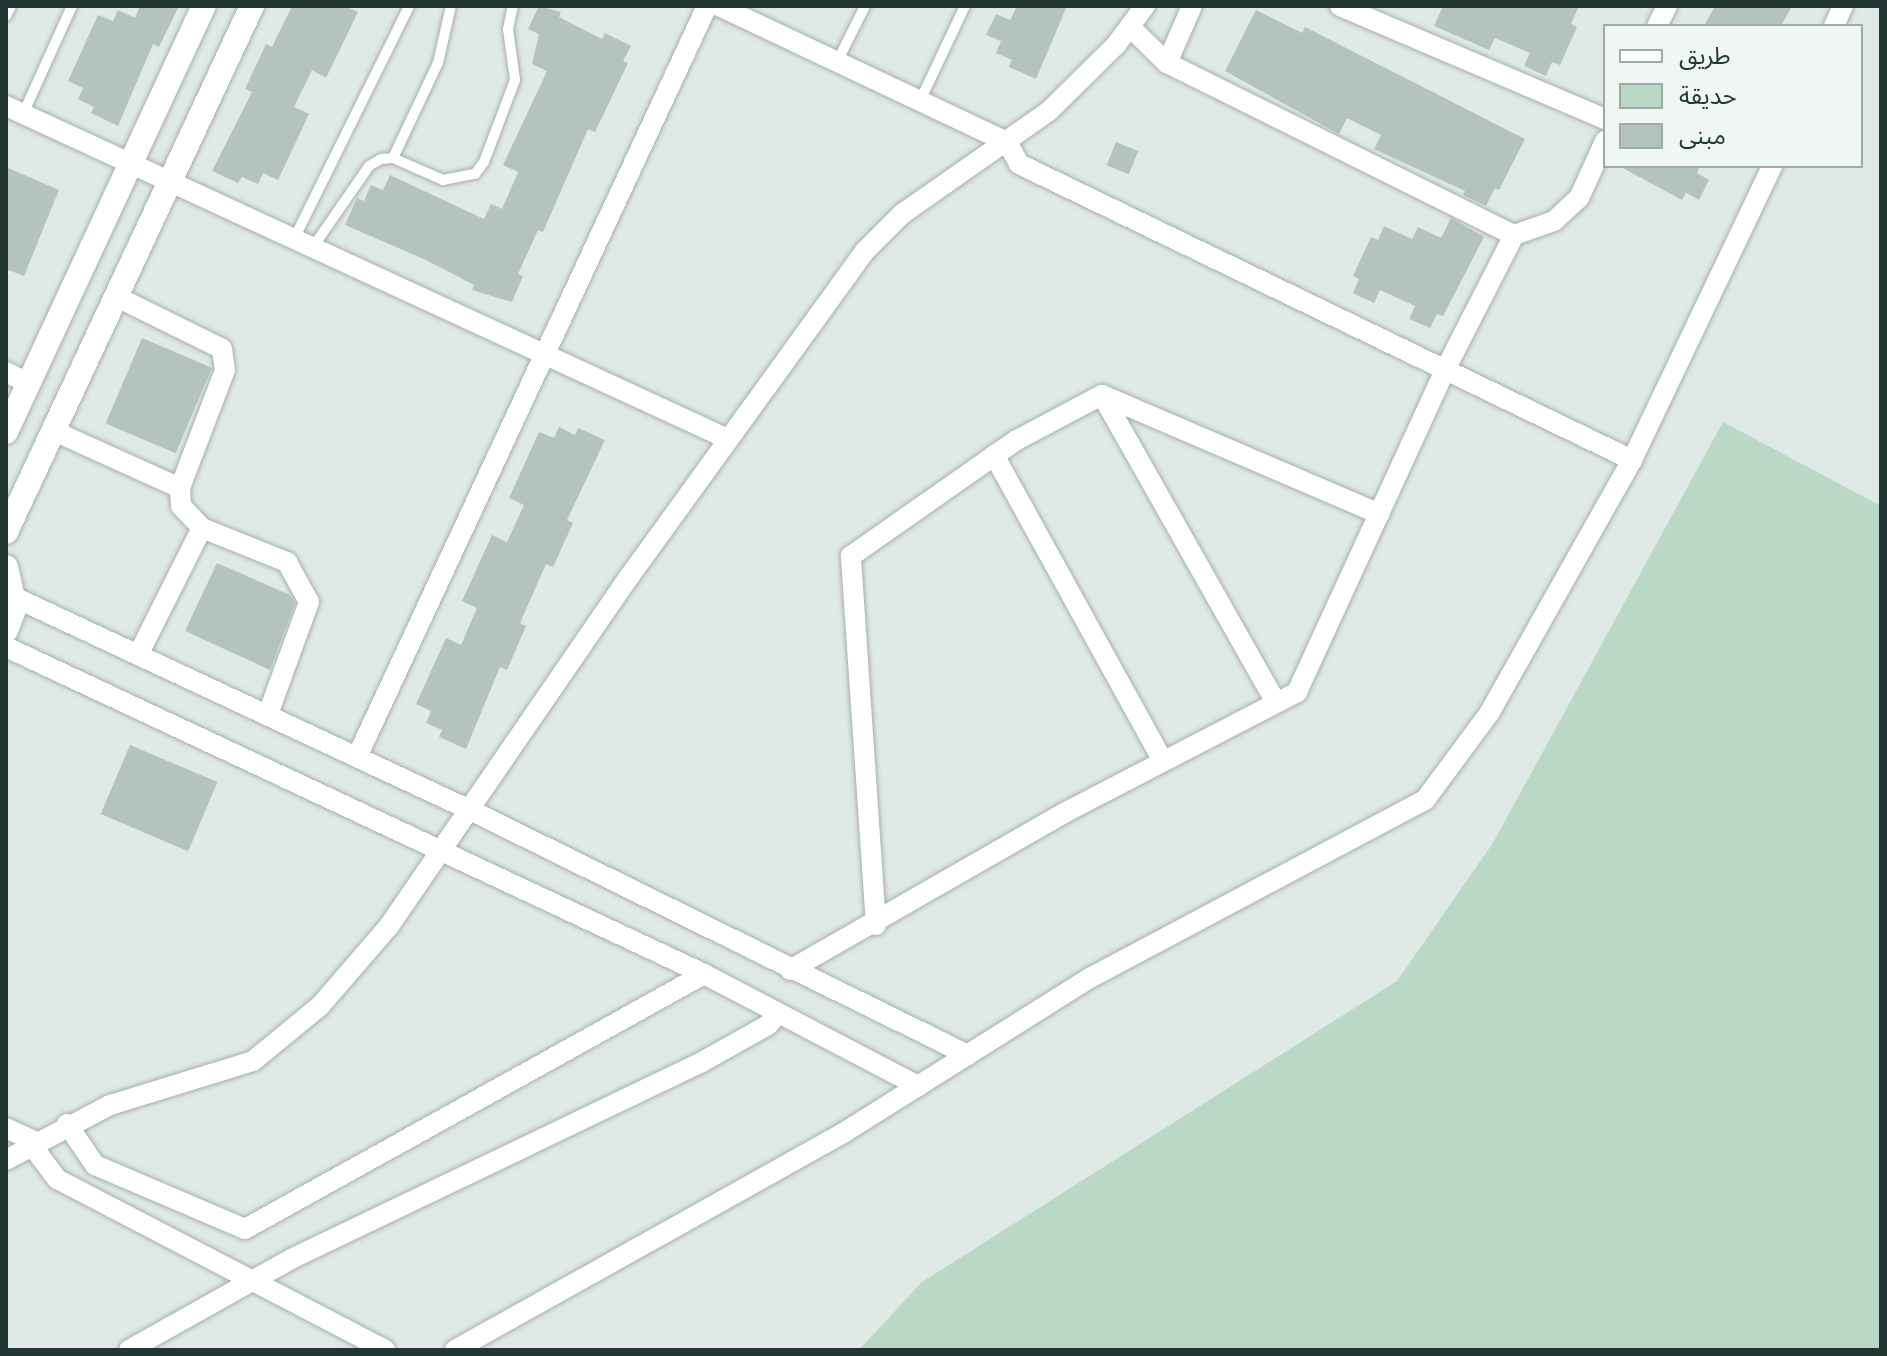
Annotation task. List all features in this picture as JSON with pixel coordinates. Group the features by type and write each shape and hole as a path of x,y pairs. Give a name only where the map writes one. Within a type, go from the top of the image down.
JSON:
{"street":[{"path":"6,432 204,6"},
{"path":"6,532 252,6"},
{"path":"357,757 707,6"},
{"path":"719,6 1007,142 1019,164 1632,460"},
{"path":"6,1160 32,1142 110,1105 233,1071 285,1040 356,967 442,850 728,439 866,250 902,214 1007,142 1079,83 1145,6"},
{"path":"1167,63 1192,6"},
{"path":"1340,6 1603,118"},
{"path":"1658,24 1667,6"},
{"path":"1130,27 1167,63 1514,235"},
{"path":"14,110 728,439"},
{"path":"790,970 876,925 1162,759 1297,692 1445,370 1514,235 1554,221 1579,198 1603,145"},
{"path":"455,1350 918,1086 1090,978 1425,800 1490,712 1632,460 1771,168"},
{"path":"117,297 222,349 225,370 180,488 181,506 202,528 287,562 309,602 268,714"},
{"path":"6,372 30,384"},
{"path":"1102,395 1380,514"},
{"path":"876,925 851,556 994,455 1102,395"},
{"path":"1102,395 1276,702"},
{"path":"54,431 180,488"},
{"path":"994,455 1162,759"},
{"path":"138,655 202,528"},
{"path":"6,567 14,597 6,630"},
{"path":"14,597 470,810 968,1055"},
{"path":"6,647 704,974 918,1086"},
{"path":"67,1124 95,1165 245,1229 704,974"},
{"path":"129,1350 252,1281 700,1063 768,1025 778,1014"},
{"path":"6,1128 32,1142 57,1179 385,1350"}],"lane":[{"path":"6,16 11,6"},
{"path":"14,110 72,6"},
{"path":"303,243 409,6"},
{"path":"393,158 438,63 451,6"},
{"path":"303,243 369,166 393,158 443,180 475,174 484,162 515,80 508,29 513,6"},
{"path":"837,62 865,6"},
{"path":"920,101 965,6"}],"green space":[{"path":"1723,422 1881,506 1881,1350 859,1350 922,1282 1397,981 1493,843"}],"building":[{"path":"140,6 179,6 159,47 153,44 118,126 91,113 94,107 78,99 83,88 68,81 98,15 113,21 118,10 135,18"},
{"path":"292,6 345,6 358,12 326,78 312,70 294,107 309,114 278,180 263,173 258,184 242,177 238,183 212,171 252,92 245,89 266,44 272,47"},
{"path":"539,6 561,12 559,17 602,39 605,33 631,46 623,61 628,63 595,132 588,129 543,232 538,230 518,274 523,276 512,302 472,290 474,285 426,260 345,225 357,198 364,201 371,185 383,190 390,175 484,219 491,204 502,209 518,172 503,165 547,71 532,64 539,34 528,29"},
{"path":"1017,6 1067,6 1036,79 1009,67 1012,60 996,53 1001,41 986,35 996,14 1010,20"},
{"path":"1443,6 1579,6 1571,24 1577,27 1560,65 1552,62 1546,76 1524,66 1530,53 1495,38 1489,50 1434,26"},
{"path":"1715,6 1792,6 1782,24 1705,24"},
{"path":"1256,10 1302,33 1305,27 1525,139 1499,190 1495,188 1486,206 1463,195 1465,191 1374,149 1381,135 1347,118 1339,134 1225,71"},
{"path":"1116,142 1138,151 1129,174 1107,165"},
{"path":"6,167 59,190 24,276 6,269"},
{"path":"1623,168 1699,168 1697,173 1709,180 1699,200 1686,193 1682,200"},
{"path":"1451,218 1484,237 1443,316 1437,314 1430,328 1409,319 1415,306 1380,290 1374,303 1353,293 1359,279 1353,276 1371,237 1378,240 1384,226 1412,239 1418,227 1441,238"},
{"path":"142,338 212,368 176,453 106,424"},
{"path":"559,427 575,435 578,428 605,440 567,520 573,523 553,567 546,564 520,623 526,626 507,670 500,667 466,749 439,737 442,730 426,723 431,711 416,704 446,638 461,645 477,608 462,601 492,535 507,542 524,505 509,498 539,432 554,438"},
{"path":"217,563 290,595 295,603 270,670 185,631"},
{"path":"130,745 217,782 188,851 101,814"}]}
